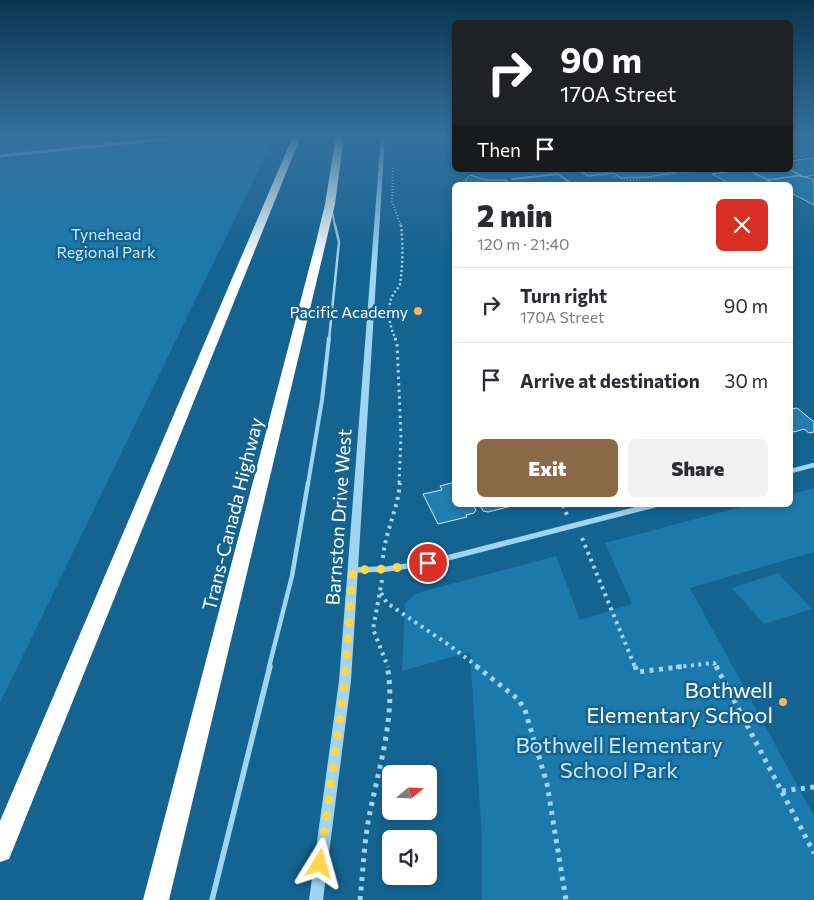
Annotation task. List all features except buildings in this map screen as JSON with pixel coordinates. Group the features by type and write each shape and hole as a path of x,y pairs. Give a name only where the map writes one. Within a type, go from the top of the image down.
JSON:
{"highway":[{"path":"0,850 279,178"},
{"name":"Trans-Canada Highway","path":"156,900 283,398 330,204 334,178"}],"street":[{"name":"Barnston Drive West","path":"316,900 345,681 379,178"},
{"path":"793,470 814,465"},
{"path":"353,570 387,569 428,563 646,507"}],"lane":[{"path":"512,179 521,178"},
{"path":"212,900 294,566 322,400 339,242 330,204"}],"path":[{"path":"383,552 385,536 395,515 399,493 400,470 397,343 390,327 390,304 392,297 399,287 402,268 401,226 392,201 393,178"},
{"path":"616,178 621,180 645,178"},
{"path":"564,507 567,515"},
{"path":"582,538 637,672 714,662 814,853"},
{"path":"360,900 368,818 382,763 389,712 388,668 373,629 382,580"},
{"path":"381,592 387,603 393,608 449,645 518,699 525,710 547,784 566,900"},
{"path":"782,791 814,787"}],"green space":[{"name":"Tynehead Regional Park","path":"0,178 255,178 0,703"},
{"name":"Bothwell Elementary School Park","path":"814,488 814,552 690,588 814,816 814,900 482,900 482,839 470,652 402,671 405,604 414,594 556,556 580,620 632,604 605,543 740,507 793,507 793,493"},
{"path":"778,573 812,609 764,624 732,588"}],"place":[{"name":"Pacific Academy","path":"418,311"},
{"name":"Bothwell Elementary School","path":"783,702"}],"route":[{"path":"320,864 345,681 353,570 387,569 428,563"}]}
